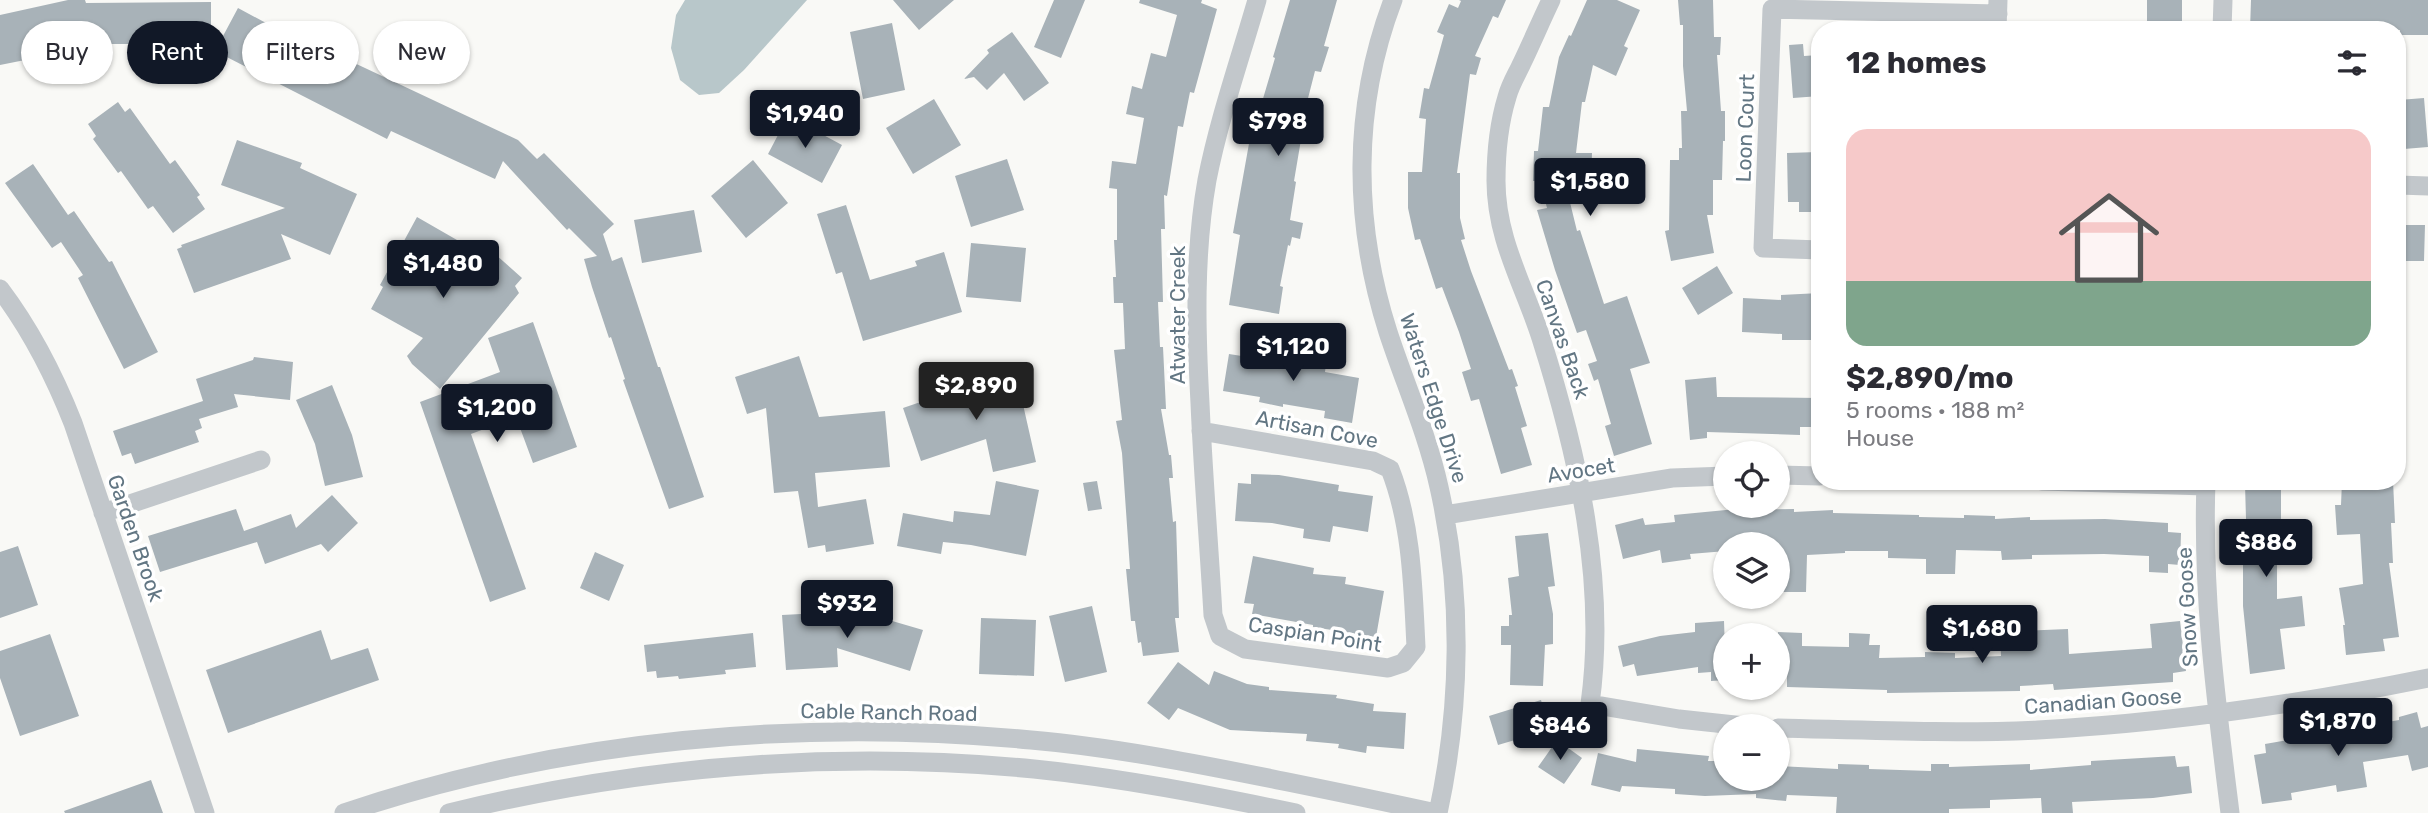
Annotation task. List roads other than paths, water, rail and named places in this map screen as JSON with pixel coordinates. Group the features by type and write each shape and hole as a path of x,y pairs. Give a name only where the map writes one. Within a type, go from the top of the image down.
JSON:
{"street":[{"name":"Atwater Creek","path":"1220,636 1213,615 1201,431 1197,346 1198,253 1207,180 1220,125 1257,0"},
{"name":"Waters Edge Drive","path":"1393,0 1378,46 1366,103 1361,167 1364,225 1378,296 1425,433 1445,515 1454,582 1456,664 1449,750 1437,813"},
{"name":"Canvas Back","path":"1551,0 1507,96 1496,182 1501,230 1540,333 1560,397 1581,493 1595,591 1596,664 1590,704 1713,723"},
{"path":"2222,21 2223,0"},
{"name":"Loon Court","path":"1811,250 1763,248 1772,9 1998,14"},
{"path":"2406,185 2428,186"},
{"name":"Garden Brook","path":"0,289 32,336 58,386 205,813"},
{"name":"Artisan Cove","path":"1201,431 1373,461 1390,469 1399,490 1413,579 1416,647 1403,663"},
{"path":"103,513 261,460"},
{"path":"1790,475 1811,476"},
{"name":"Avocet","path":"1445,515 1672,478 1713,476"},
{"name":"Snow Goose","path":"2206,490 2205,578 2209,641 2230,813"},
{"name":"Caspian Point","path":"1220,636 1245,649 1388,668 1403,663"},
{"name":"Canadian Goose","path":"1790,728 2037,730 2217,714 2428,678"},
{"name":"Cable Ranch Road","path":"344,813 452,781 618,749 743,736 919,732 1033,740 1130,752 1437,813"},
{"path":"450,813 547,790 619,778 750,765 869,760 992,765 1074,773 1296,813"}]}
